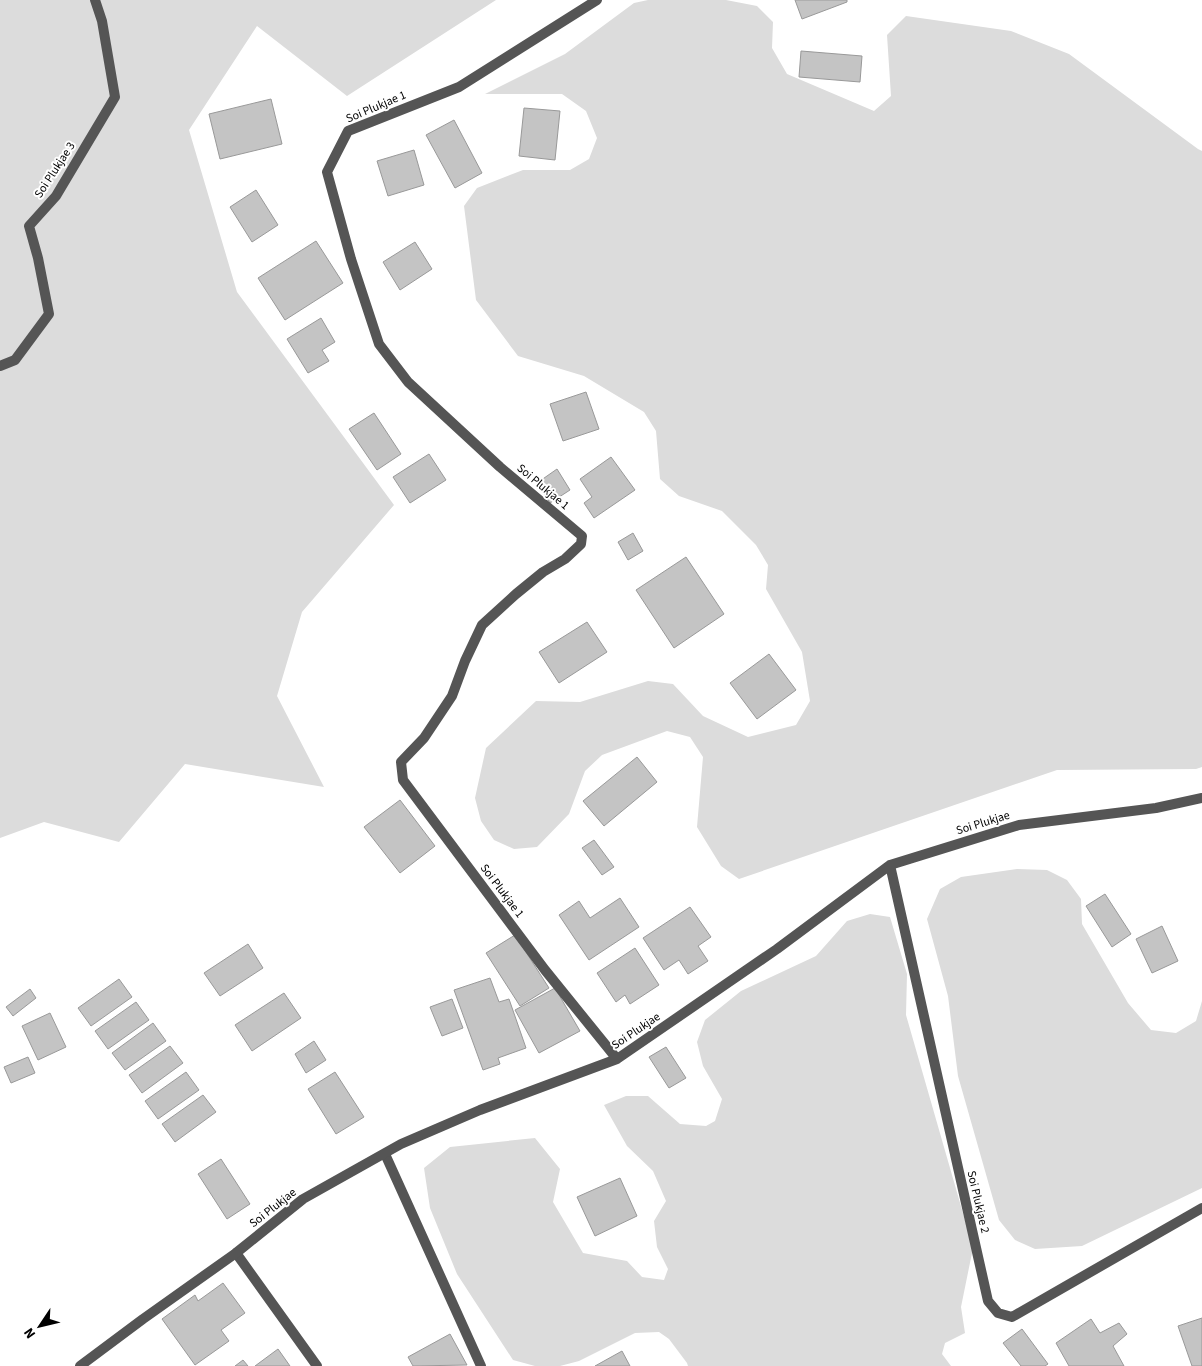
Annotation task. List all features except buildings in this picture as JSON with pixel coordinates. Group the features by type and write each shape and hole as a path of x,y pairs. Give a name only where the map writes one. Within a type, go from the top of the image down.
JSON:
{"street":[{"name":"Soi Plukjae 3","path":"0,366 15,360 49,314 38,258 29,226 56,196 115,98 102,22 95,0"},
{"name":"Soi Plukjae 1","path":"597,0 459,87 348,131 327,172 379,344 408,382 500,467 582,536 580,544 565,559 543,572 482,625 452,696 424,738 401,762 403,780 545,970 618,1059"},
{"name":"Soi Plukjae","path":"80,1366 236,1253 303,1199 401,1144 480,1110 618,1059 777,949 890,865 1019,825 1156,808 1202,798"},
{"name":"Soi Plukjae 2","path":"890,865 988,1301 998,1313 1012,1316 1202,1208"},
{"path":"385,1154 481,1366"},
{"path":"236,1253 317,1366"}],"shaded area":[{"path":"0,0 496,0 347,96 257,26 189,130 237,292 394,505 302,612 277,696 324,787 185,764 119,842 44,822 0,838"},
{"path":"648,0 726,0 757,6 773,22 772,48 787,74 874,111 891,96 887,35 906,16 1011,31 1069,54 1202,151 1202,767 1196,769 1057,770 739,879 721,866 697,827 703,757 690,737 667,731 602,755 585,771 569,814 537,847 514,849 494,840 481,821 475,798 486,748 536,701 580,702 648,681 673,684 703,716 748,737 796,725 810,701 802,652 766,589 768,565 756,545 722,511 679,496 660,479 656,431 644,412 584,376 518,356 476,300 464,206 477,188 523,170 570,170 589,159 597,138 586,111 562,94 485,94 565,54 634,3"},
{"path":"1017,869 1047,870 1067,880 1081,899 1082,924 1128,1003 1151,1030 1176,1033 1196,1021 1202,1001 1202,1188 1082,1246 1035,1249 1015,1240 999,1220 958,1076 948,996 927,919 940,889 961,877"},
{"path":"870,914 890,917 907,974 906,1015 973,1248 961,1307 965,1333 945,1343 942,1354 951,1366 688,1366 669,1339 659,1332 635,1333 579,1361 560,1366 535,1366 513,1360 457,1274 430,1208 424,1168 450,1147 535,1138 560,1169 553,1202 583,1253 627,1261 642,1277 664,1280 668,1269 657,1247 654,1221 666,1201 653,1171 627,1146 604,1105 626,1096 648,1096 680,1124 706,1126 715,1121 722,1099 703,1066 697,1042 705,1020 741,991 816,956 847,921"}]}
